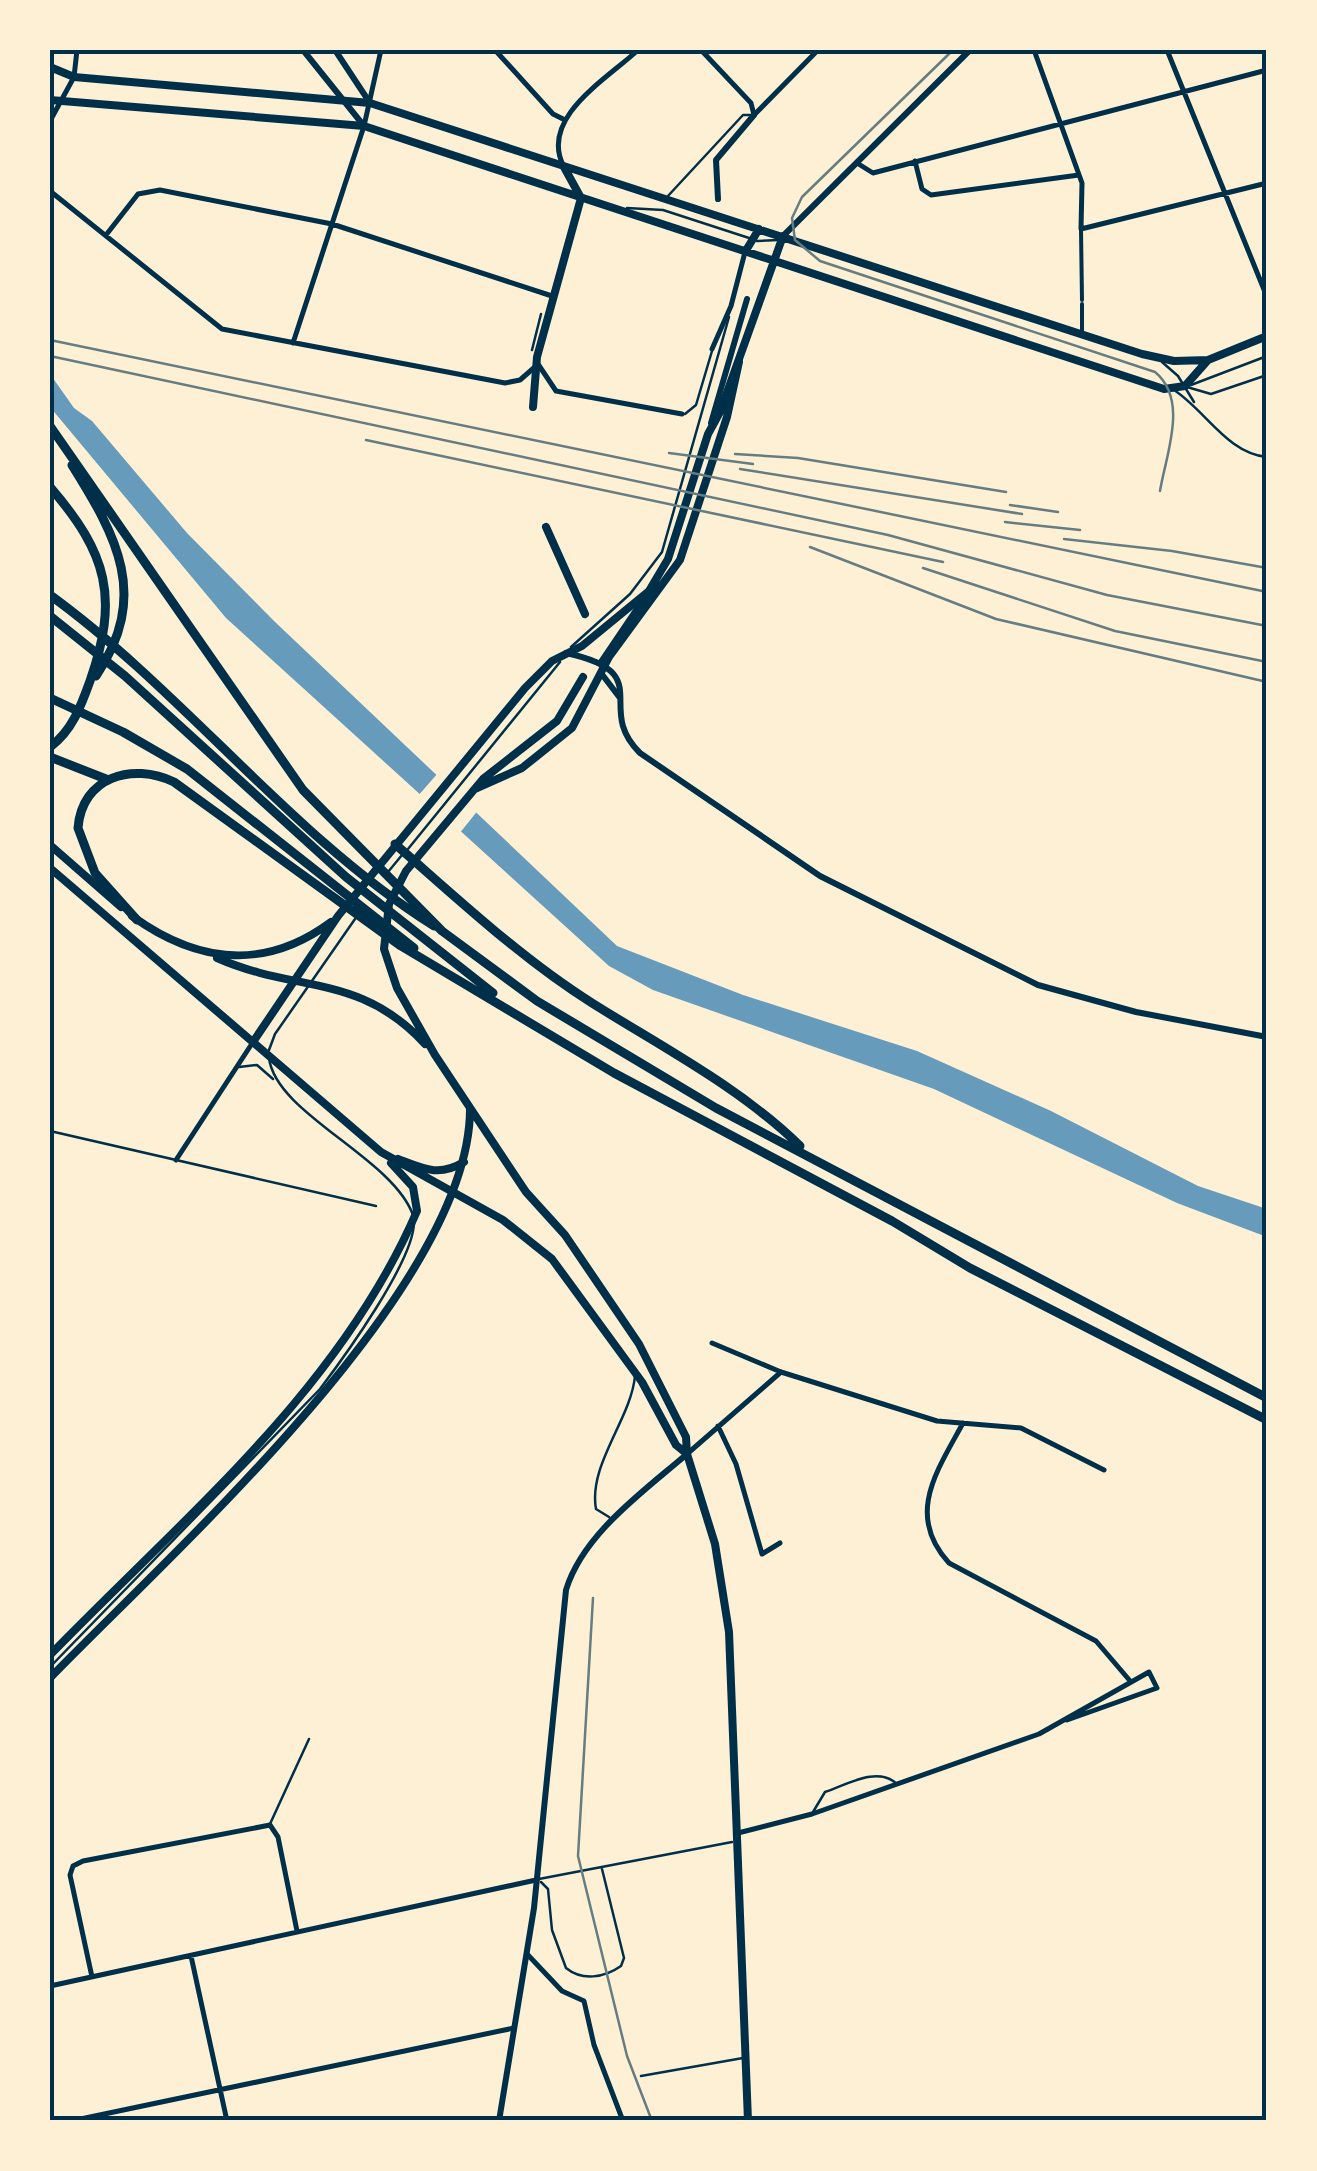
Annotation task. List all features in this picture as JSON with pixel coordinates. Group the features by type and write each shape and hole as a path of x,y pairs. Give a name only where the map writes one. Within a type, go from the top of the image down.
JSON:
{"highway":[{"path":"50,428 107,522 123,566 120,623 68,730 50,748"},
{"path":"50,428 303,790 363,856 412,898 442,931"},
{"path":"50,487 91,543 106,585 107,626 88,686"},
{"path":"50,595 133,661 354,866 408,909 570,1022 716,1108 1267,1398"},
{"path":"50,616 126,676 346,877 529,1020"},
{"path":"50,698 187,769 401,942 614,1073 892,1221 970,1268 1267,1420"},
{"path":"50,757 106,779"},
{"path":"137,920 94,873 80,844 78,828 83,802 106,779 134,772 174,782 335,892"},
{"path":"395,844 589,1001 774,1120 805,1152"}],"main road":[{"path":"50,67 74,77 370,103 1145,354 1187,362 1208,360 1267,336"},
{"path":"50,100 364,126 1169,389 1185,386 1208,360"},
{"path":"533,407 536,367 580,198 562,165"},
{"path":"745,252 759,229"},
{"path":"748,2121 727,1606 709,1516 677,1413 639,1344 565,1236 526,1192 435,1055 397,988 384,948 389,904 438,816 448,782 525,688 649,590 677,536 708,434 783,236"},
{"path":"473,789 515,772 572,728 602,676 604,663 685,552 735,389 740,357"},
{"path":"546,527 584,614"},
{"path":"253,1042 338,916 395,844 465,797 506,758 556,721 582,677"},
{"path":"50,845 137,920 238,967 310,983 381,1005 435,1055"},
{"path":"50,868 381,1152 413,1186 418,1206 351,1330 318,1378 50,1655"},
{"path":"213,956 282,950 338,916"},
{"path":"50,1678 325,1395 404,1281 454,1194 464,1162 470,1109"},
{"path":"381,1152 432,1172 449,1171 464,1162"},
{"path":"381,1152 503,1220 552,1259 635,1375 676,1445 687,1454"}],"street":[{"path":"50,121 74,77 77,50"},
{"path":"303,50 364,126"},
{"path":"336,50 370,103"},
{"path":"293,344 364,126 381,50"},
{"path":"495,50 553,114 563,119"},
{"path":"562,165 555,144 563,119 638,50"},
{"path":"701,50 752,103 754,116"},
{"path":"718,198 716,160 818,50"},
{"path":"783,236 970,50"},
{"path":"1034,50 1079,174 1082,334"},
{"path":"1167,50 1267,297"},
{"path":"856,162 872,173 1267,70"},
{"path":"752,103 764,104"},
{"path":"915,161 922,188 932,194 1079,174"},
{"path":"1082,229 1267,182"},
{"path":"105,236 138,194 151,189 332,224 552,296"},
{"path":"50,191 222,330 512,382 536,367 556,391 682,414"},
{"path":"712,349 731,306 745,252"},
{"path":"708,434 747,299"},
{"path":"604,663 649,590"},
{"path":"566,653 604,663 620,681 622,726 640,753 828,881 1038,984 1136,1012 1267,1037"},
{"path":"602,676 620,698"},
{"path":"176,1160 198,1120 240,1066 253,1042"},
{"path":"712,1343 882,1406 962,1423 1021,1428 1104,1470"},
{"path":"499,2121 528,1955 564,1598 578,1561 611,1524 782,1372"},
{"path":"962,1423 926,1497 924,1515 938,1551 948,1563 1096,1641 1130,1682"},
{"path":"718,1426 743,1484 762,1554 780,1543"},
{"path":"738,1837 898,1786 1157,1688 1149,1672 1067,1720"},
{"path":"92,1978 70,1875 72,1866 270,1825 278,1838 297,1932"},
{"path":"50,1986 536,1880"},
{"path":"528,1955 562,1991 584,2002 594,2045 623,2121"},
{"path":"191,1956 226,2121"},
{"path":"71,2121 517,2028"}],"lane":[{"path":"665,199 736,122 744,116 754,116"},
{"path":"616,210 638,206 663,210 751,239 772,242 783,236"},
{"path":"278,1084 269,1056 274,1035 310,983 405,852 438,816 566,653 630,594 662,552 697,440 731,306"},
{"path":"532,350 541,314"},
{"path":"682,414 696,406 712,349"},
{"path":"1145,354 1165,364 1194,403"},
{"path":"1185,386 1267,356"},
{"path":"1185,386 1210,394 1267,375"},
{"path":"1169,389 1194,403 1244,452 1267,457"},
{"path":"50,1668 320,1389 349,1350 408,1248 414,1218 397,1189 257,1065 240,1066"},
{"path":"50,1131 376,1206"},
{"path":"611,1524 608,1516 596,1510 596,1491 633,1394 635,1375"},
{"path":"270,1825 309,1739"},
{"path":"812,1814 825,1792 878,1775 888,1776 898,1786"},
{"path":"536,1880 738,1837"},
{"path":"536,1880 548,1889 552,1930 562,1962 576,1975 598,1976 617,1970 624,1958 602,1869"},
{"path":"641,2076 745,2058"}],"water":[{"path":"50,374 74,408 92,421 187,533 274,621 617,946 743,995 917,1051 1051,1111 1198,1186 1267,1209 1267,1237 1177,1203 934,1089 653,990 609,966 226,618 50,407"}],"pier":[{"path":"438,773 479,809 459,834 417,797"}],"tram line":[{"path":"953,50 802,197 792,218 795,240 820,261 1155,372 1171,397 1173,412 1160,491"},
{"path":"593,1598 578,1856 627,2056 652,2121"}],"railway":[{"path":"50,340 1267,592"},
{"path":"50,356 888,535 1107,595 1267,626"},
{"path":"366,440 943,562"},
{"path":"669,453 753,464"},
{"path":"735,454 798,458 1006,492"},
{"path":"740,469 1022,514"},
{"path":"1010,505 1058,512"},
{"path":"1005,522 1080,530"},
{"path":"1064,539 1172,551 1267,568"},
{"path":"810,547 996,619 1267,682"},
{"path":"923,568 1115,631 1267,662"}]}
